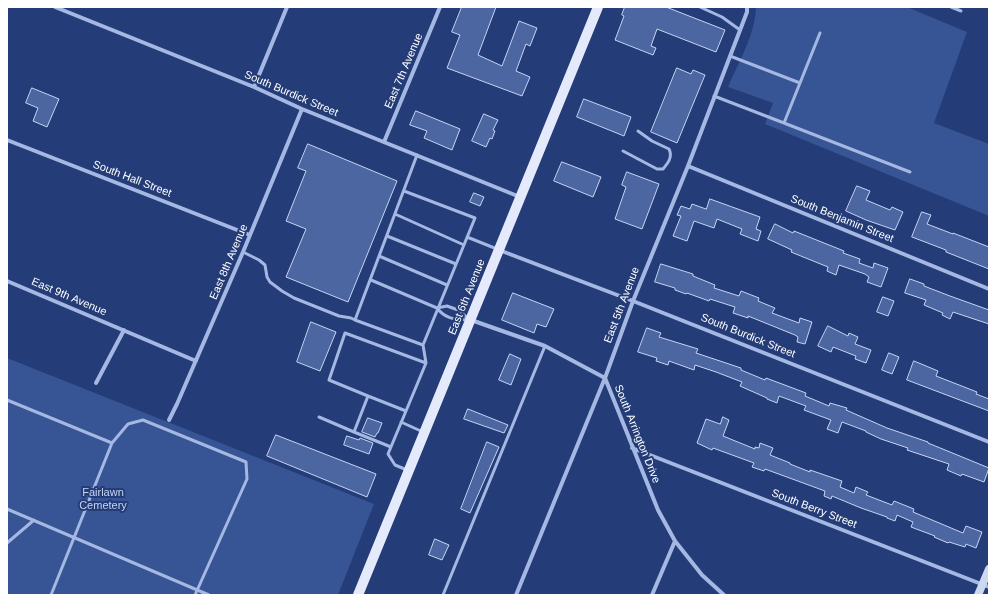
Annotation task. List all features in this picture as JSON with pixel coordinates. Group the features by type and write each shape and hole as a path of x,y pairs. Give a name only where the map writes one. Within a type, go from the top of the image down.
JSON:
{"main road":[{"name":"East 6th Avenue","path":"358,595 598,7"}],"street":[{"name":"South Burdick Street","path":"55,7 254,87 302,109 520,197"},
{"name":"East 7th Avenue","path":"384,142 440,7"},
{"name":"East 5th Avenue","path":"516,595 605,378 633,301 688,166 744,20 747,7"},
{"path":"254,87 286,8"},
{"name":"East 8th Avenue","path":"169,420 243,252 302,109"},
{"name":"South Hall Street","path":"7,140 250,235"},
{"name":"South Benjamin Street","path":"688,166 989,289"},
{"name":"South Burdick Street","path":"499,250 633,301 989,442"},
{"name":"East 9th Avenue","path":"7,281 196,361"},
{"name":"South Arrington Drive","path":"470,320 545,346 605,378 658,510 675,541 702,575 724,595"},
{"path":"96,383 124,330"},
{"name":"South Berry Street","path":"632,448 986,586"},
{"path":"652,595 675,541"},
{"path":"978,595 986,586 989,569"}],"lane":[{"path":"281,7 286,8"},
{"path":"700,7 722,17 740,30"},
{"path":"951,7 961,11"},
{"path":"784,123 820,33"},
{"path":"730,56 800,83"},
{"path":"714,96 910,172"},
{"path":"623,151 657,169 663,169 668,164 671,153 669,149 652,141 638,131"},
{"path":"355,320 417,155"},
{"path":"404,192 475,218 422,345 426,363 388,454 395,465 409,471"},
{"path":"395,214 464,245"},
{"path":"387,236 456,264"},
{"path":"468,237 499,250"},
{"path":"243,252 260,260 265,265 270,282 294,298 339,316 351,318 422,345"},
{"path":"379,256 447,285"},
{"path":"371,280 437,308 442,315 454,319 470,320"},
{"path":"437,308 446,306 458,310 470,320"},
{"path":"406,411 329,380 345,333 426,363"},
{"path":"444,595 545,346"},
{"path":"354,432 368,396"},
{"path":"7,400 112,443"},
{"path":"319,417 391,447"},
{"path":"51,595 112,443 128,424 143,420 246,462 247,479 195,595"},
{"path":"401,422 424,432"},
{"path":"7,509 209,595"},
{"path":"7,543 34,520"}],"green space":[{"path":"756,7 907,7 967,32 934,123 989,144 989,216 765,124 773,103 728,87 750,38"},
{"name":"Fairlawn Cemetery","path":"7,358 374,504 338,595 7,595"}],"building":[{"path":"462,7 496,7 478,55 502,66 519,21 537,28 530,46 526,44 516,71 530,77 522,96 447,68 460,35 452,32"},
{"path":"625,7 666,7 725,30 716,52 657,29 651,46 656,48 653,55 615,40 624,16 622,15"},
{"path":"677,68 691,74 693,70 705,75 677,143 651,132"},
{"path":"32,88 59,99 47,127 33,121 38,108 26,103"},
{"path":"584,99 631,117 624,136 577,117"},
{"path":"416,111 460,129 452,150 424,138 427,131 410,125"},
{"path":"484,114 498,120 493,130 495,131 492,139 490,138 486,147 472,141"},
{"path":"308,144 397,181 348,302 286,277 306,229 286,221 306,171 298,168"},
{"path":"562,162 601,177 593,197 554,181"},
{"path":"627,172 659,184 642,229 615,219 626,187 622,185"},
{"path":"857,186 870,191 866,200 890,210 892,207 903,212 895,230 846,211"},
{"path":"474,193 484,197 480,206 470,202"},
{"path":"710,199 760,217 756,229 761,231 758,241 740,234 742,229 717,219 714,228 694,221 687,241 673,236 681,216 677,215 681,206 690,209 692,204 706,209"},
{"path":"922,212 931,215 927,224 989,247 989,269 912,237"},
{"path":"775,224 793,233 794,231 844,251 843,253 860,259 859,263 873,268 874,263 888,268 881,287 867,282 869,277 865,274 839,265 836,275 827,271 828,267 791,252 792,250 768,239"},
{"path":"661,264 693,274 693,276 715,285 714,288 739,296 741,291 759,298 758,301 775,308 772,313 799,323 800,318 812,322 805,344 797,342 798,337 795,335 748,316 748,318 733,313 735,307 710,299 709,301 687,293 686,294 675,290 675,288 655,282"},
{"path":"910,279 924,284 924,286 989,310 989,324 953,312 950,319 942,315 943,313 924,305 926,300 905,293"},
{"path":"513,293 554,309 546,327 537,324 534,333 502,320"},
{"path":"883,297 894,301 888,316 877,312"},
{"path":"311,322 336,332 320,371 297,362"},
{"path":"828,326 848,336 849,333 858,337 855,344 871,350 866,363 855,359 856,356 833,347 831,352 818,346"},
{"path":"647,328 661,333 659,337 698,349 696,353 741,368 741,370 765,380 766,378 806,393 805,396 829,406 830,403 847,408 846,410 887,428 928,442 989,468 984,482 962,474 961,476 947,470 949,464 907,450 908,448 881,439 866,431 842,422 838,433 827,429 831,420 804,410 806,406 779,396 777,403 740,386 742,382 716,372 695,365 694,370 669,361 668,365 656,361 657,358 638,352"},
{"path":"889,353 899,357 892,374 882,370"},
{"path":"510,354 521,359 511,385 499,380"},
{"path":"914,361 938,371 936,376 977,392 976,394 989,399 989,411 907,380"},
{"path":"468,409 508,425 504,433 464,419"},
{"path":"723,417 729,420 723,436 755,449 755,447 759,448 760,443 773,448 770,455 810,472 810,470 842,481 840,487 854,493 856,487 868,492 866,495 892,505 894,501 914,509 913,512 963,533 966,526 982,532 976,548 966,544 965,547 949,542 948,543 934,537 935,536 911,527 913,522 897,515 895,521 832,496 831,499 824,496 825,491 765,469 764,471 752,467 754,463 713,448 712,450 697,443 706,419 720,424"},
{"path":"368,418 382,423 375,437 362,432"},
{"path":"276,435 376,474 367,497 267,456"},
{"path":"347,436 359,440 360,438 373,443 369,454 344,445"},
{"path":"487,442 499,447 470,513 461,509"},
{"path":"435,539 449,545 442,560 429,555"}]}
